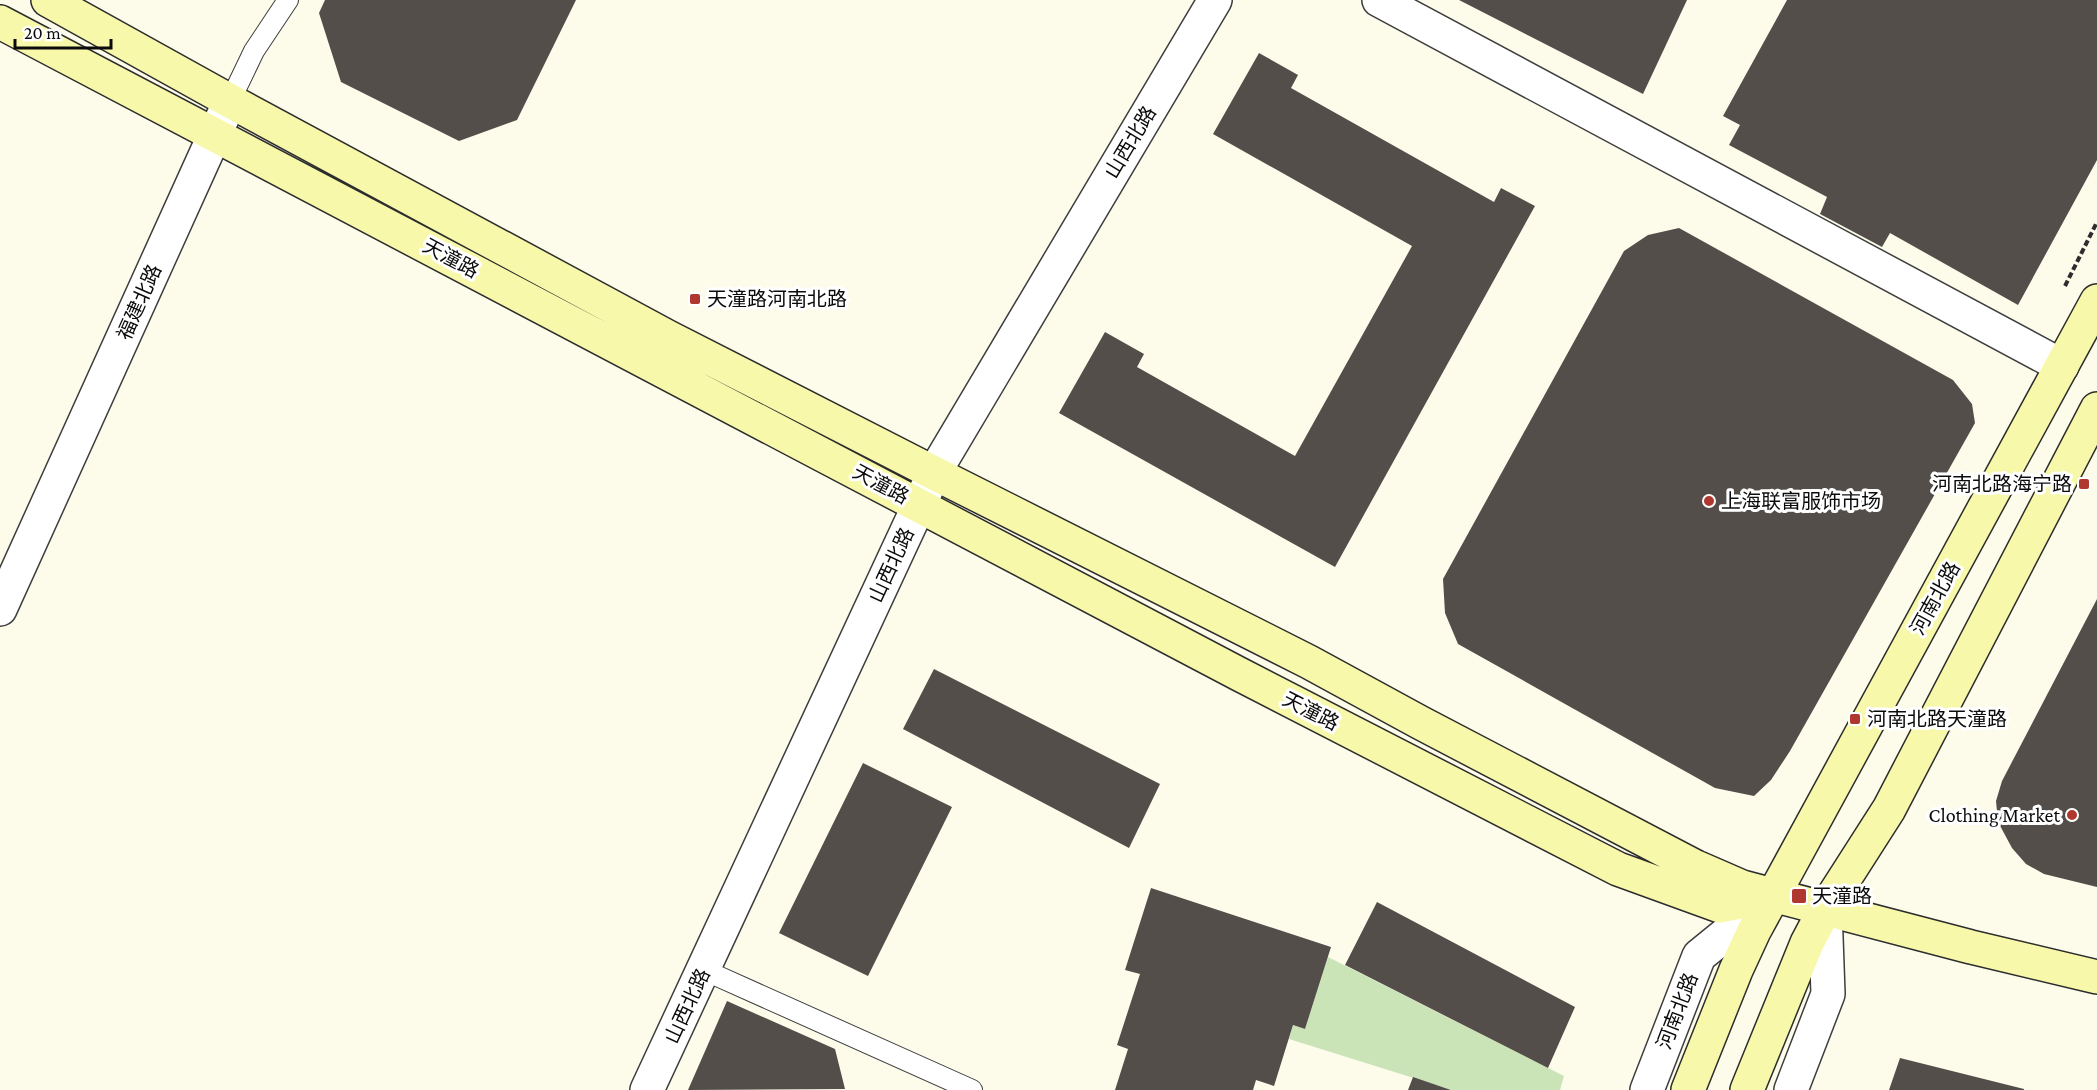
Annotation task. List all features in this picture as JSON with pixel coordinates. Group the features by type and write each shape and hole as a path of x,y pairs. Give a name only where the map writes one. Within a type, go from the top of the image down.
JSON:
{"main road":[{"name":"天潼路","path":"48,0 230,101 668,337 1309,662 1420,723 1696,867 1742,887 2097,977"},
{"name":"天潼路","path":"0,22 1229,669 1618,869 1720,906 1774,895"},
{"name":"河南北路","path":"1688,1090 1736,970 1774,895 2097,301"},
{"path":"1747,1090 1790,982 1825,909 1889,809 2097,409"}],"street":[{"name":"山西北路","path":"647,1090 934,473 1215,0"},
{"path":"1379,0 2062,366"},
{"name":"福建北路","path":"0,609 230,101"},
{"name":"河南北路","path":"1647,1090 1699,956 1774,895"},
{"path":"1791,1090 1828,994 1825,909"}],"lane":[{"name":"福建北路","path":"230,101 254,51 288,0"},
{"path":"704,970 972,1090"}],"green space":[{"path":"1328,957 1564,1076 1560,1090 1452,1090 1289,1039 1293,1025 1305,1029"}],"building":[{"path":"325,0 576,0 517,120 459,141 341,82 319,13"},
{"path":"1459,0 1687,0 1643,94"},
{"path":"1787,0 2097,0 2097,160 2018,305 1890,233 1882,247 1820,214 1827,197 1729,145 1740,125 1723,116"},
{"path":"1259,53 1298,75 1291,88 1494,202 1501,188 1535,206 1335,567 1059,413 1105,332 1144,354 1137,367 1295,456 1412,246 1213,134"},
{"name":"上海联富服饰市场","path":"1679,228 1953,380 1972,404 1975,423 1790,751 1771,780 1754,796 1715,788 1458,644 1445,613 1443,579 1624,251 1648,235"},
{"path":"2097,599 2097,887 2044,874 2026,864 2012,848 1998,822 1996,801 2002,781"},
{"path":"934,669 1160,784 1129,848 903,729"},
{"path":"863,763 952,807 868,976 779,933"},
{"path":"1151,888 1331,947 1305,1029 1293,1025 1274,1086 1256,1080 1253,1090 1115,1090 1128,1049 1117,1045 1140,974 1125,970"},
{"path":"1377,902 1575,1007 1548,1068 1345,965"},
{"path":"727,1001 835,1049 845,1089 688,1090"},
{"path":"1900,1058 2024,1089 2024,1090 1889,1090"},
{"path":"1413,1077 1451,1090 1408,1090"}],"place":[{"name":"天潼路河南北路","path":"695,299"},
{"name":"河南北路海宁路","path":"2084,484"},
{"name":"上海联富服饰市场","path":"1709,501"},
{"name":"河南北路天潼路","path":"1855,719"},
{"name":"Clothing Market","path":"2072,815"},
{"name":"天潼路","path":"1799,896"}]}
